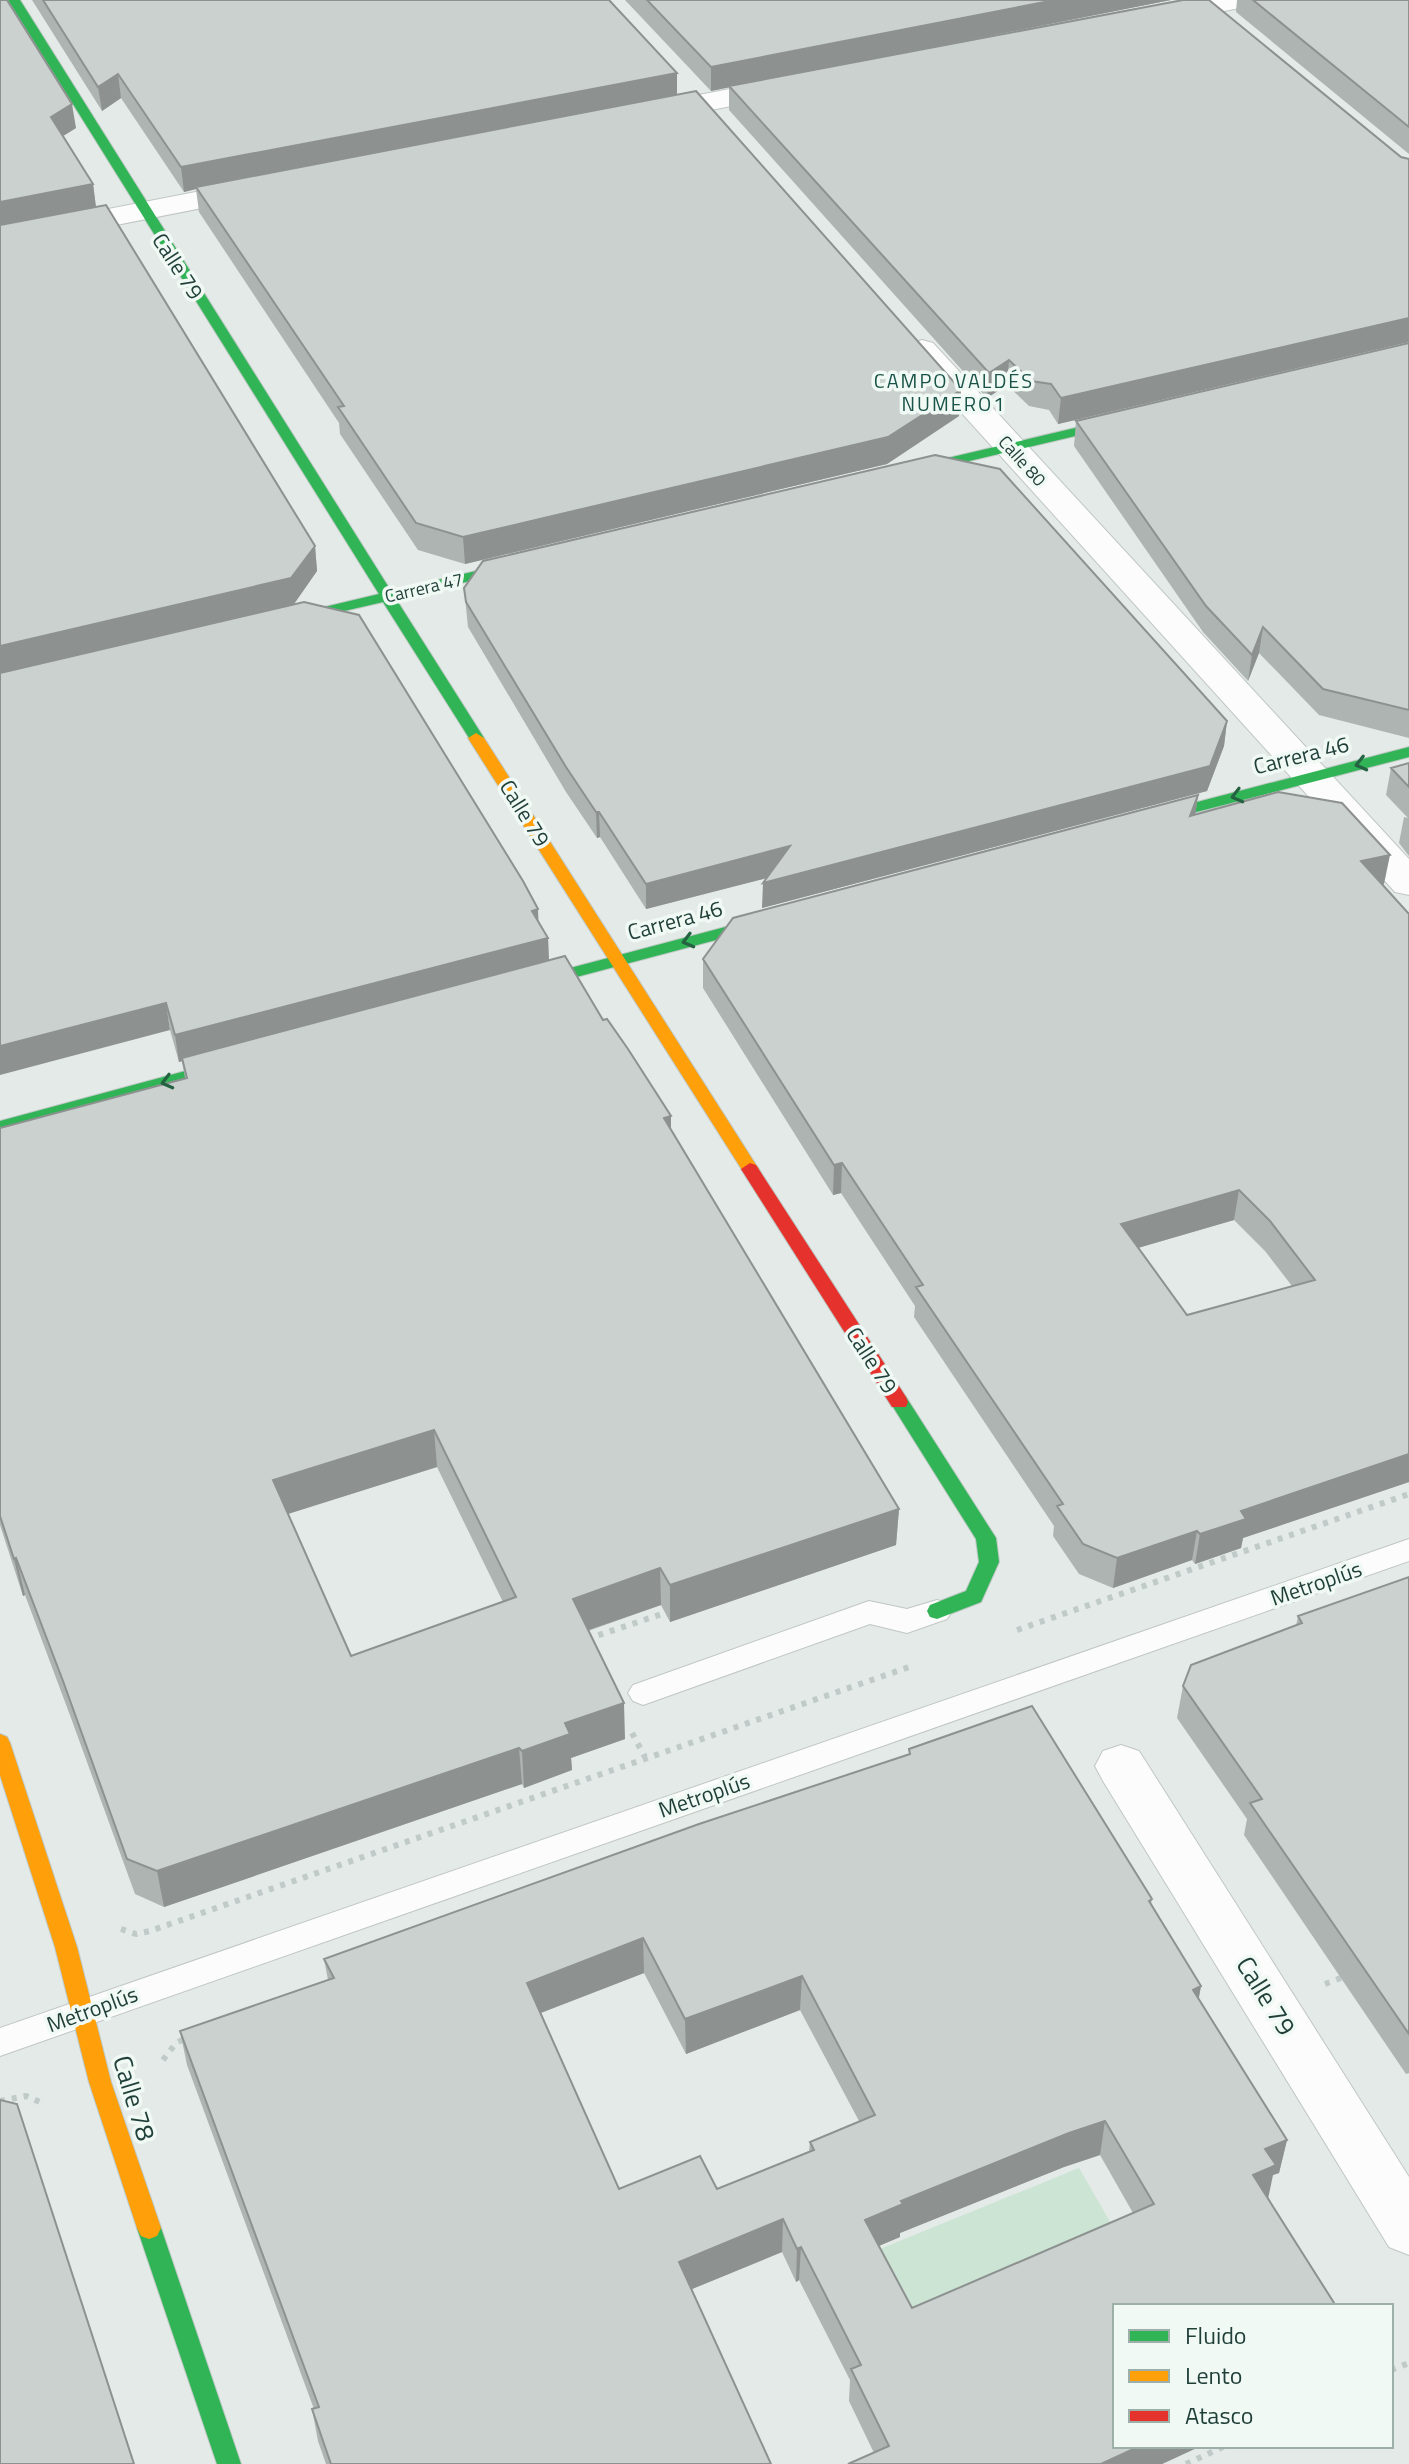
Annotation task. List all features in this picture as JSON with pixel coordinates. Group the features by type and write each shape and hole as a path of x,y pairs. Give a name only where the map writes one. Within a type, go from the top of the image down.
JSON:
{"street":[{"name":"Calle 79","path":"14,0 616,961 986,1538 989,1562 974,1596 937,1611"},
{"path":"1131,21 1204,3 1236,13"},
{"path":"625,118 810,83"},
{"path":"0,239 283,184"},
{"name":"Calle 80","path":"904,329 1009,448 1409,883"},
{"path":"885,477 1148,415"},
{"name":"Carrera 47","path":"256,628 545,559"},
{"name":"Carrera 46","path":"1116,828 1409,752"},
{"name":"Carrera 46","path":"493,994 798,912"},
{"path":"0,1127 262,1056"},
{"name":"Calle 78","path":"0,1743 66,1947 100,2082 229,2464"},
{"name":"Calle 79","path":"1121,1766 1409,2228"}],"lane":[{"name":"Metroplús","path":"0,2042 1409,1550"},
{"path":"643,1693 869,1612 907,1621 937,1611"}],"path":[{"path":"1008,1633 1409,1494"},
{"path":"119,1928 136,1934 150,1931 918,1664"},
{"path":"1273,2007 1358,1971"},
{"path":"163,2060 176,2043 200,2032"},
{"path":"0,2101 26,2096 42,2103"},
{"path":"1186,2464 1221,2448"}],"green space":[{"path":"1079,2168 1128,2253 926,2338 880,2249"}],"building":[{"path":"0,0 7,0 72,104 51,117 93,184 0,202"},
{"path":"43,0 609,0 677,73 181,167 118,74 98,87"},
{"path":"647,0 1055,0 711,67"},
{"path":"1183,0 1209,0 1401,157 1409,159 1409,318 1061,398 1051,384 1031,381 1009,360 989,373 729,86"},
{"path":"1253,0 1409,0 1409,127"},
{"path":"696,91 961,390 888,437 463,537 416,523 338,407 344,406 196,187"},
{"path":"106,205 315,546 291,578 0,646 0,225"},
{"path":"1409,343 1409,710 1323,689 1263,627 1252,655 1206,606 1076,421"},
{"path":"935,455 1000,469 1227,721 1210,766 763,883 790,846 646,884 566,767 466,602 464,588 483,561"},
{"path":"304,602 359,615 523,881 538,909 532,911 548,938 175,1035 166,1003 0,1046 0,673"},
{"path":"1409,763 1409,787 1391,768"},
{"path":"1278,792 1342,803 1390,855 1361,861 1409,914 1409,1454 1241,1511 1246,1519 1200,1534 1197,1531 1117,1558 1083,1544 1057,1506 1063,1504 916,1287 923,1285 842,1163 834,1165 703,959 733,918 1198,795 1190,816","holes":["1239,1190 1270,1221 1315,1280 1187,1315 1121,1224"]},
{"path":"565,956 603,1020 607,1019 671,1116 664,1118 899,1509 670,1585 660,1568 573,1599 624,1703 565,1723 570,1734 522,1751 519,1748 157,1871 127,1859 0,1516 0,1128 187,1078 182,1058","holes":["434,1430 516,1597 351,1656 273,1480"]},
{"path":"1409,1577 1409,2034 1250,1803 1262,1799 1183,1686 1191,1665 1302,1623 1298,1616"},
{"path":"1032,1706 1152,1899 1149,1901 1201,1986 1193,1990 1287,2140 1265,2149 1276,2165 1253,2175 1335,2304 1113,2304 1113,2448 1136,2448 1101,2464 848,2464 889,2446 851,2369 861,2365 801,2247 797,2249 783,2219 679,2262 771,2464 331,2464 312,2409 319,2407 180,2031 334,1978 324,1959 699,1824 910,1754 909,1749","holes":["643,1938 685,2019 802,1976 875,2115 810,2142 814,2150 717,2189 700,2156 619,2189 527,1983","1105,2121 1154,2204 912,2308 865,2220 903,2204 901,2201"]},
{"path":"0,2100 17,2104 134,2464 0,2464"}],"traffic: fast":[{"path":"14,0 476,738"},
{"path":"897,474 1134,418"},
{"path":"275,623 531,562"},
{"path":"1138,822 1409,752"},
{"path":"516,988 778,918"},
{"path":"0,1127 241,1062"},
{"path":"899,1402 986,1538 989,1562 974,1596 937,1611"},
{"path":"149,2228 229,2464"}],"traffic: slow":[{"path":"476,738 750,1169"},
{"path":"0,1743 66,1947 100,2082 149,2228"}],"traffic: jam":[{"path":"750,1169 899,1402"}],"district":[{"name":"CAMPO VALDÉS NUMERO1","path":"954,392"}]}
